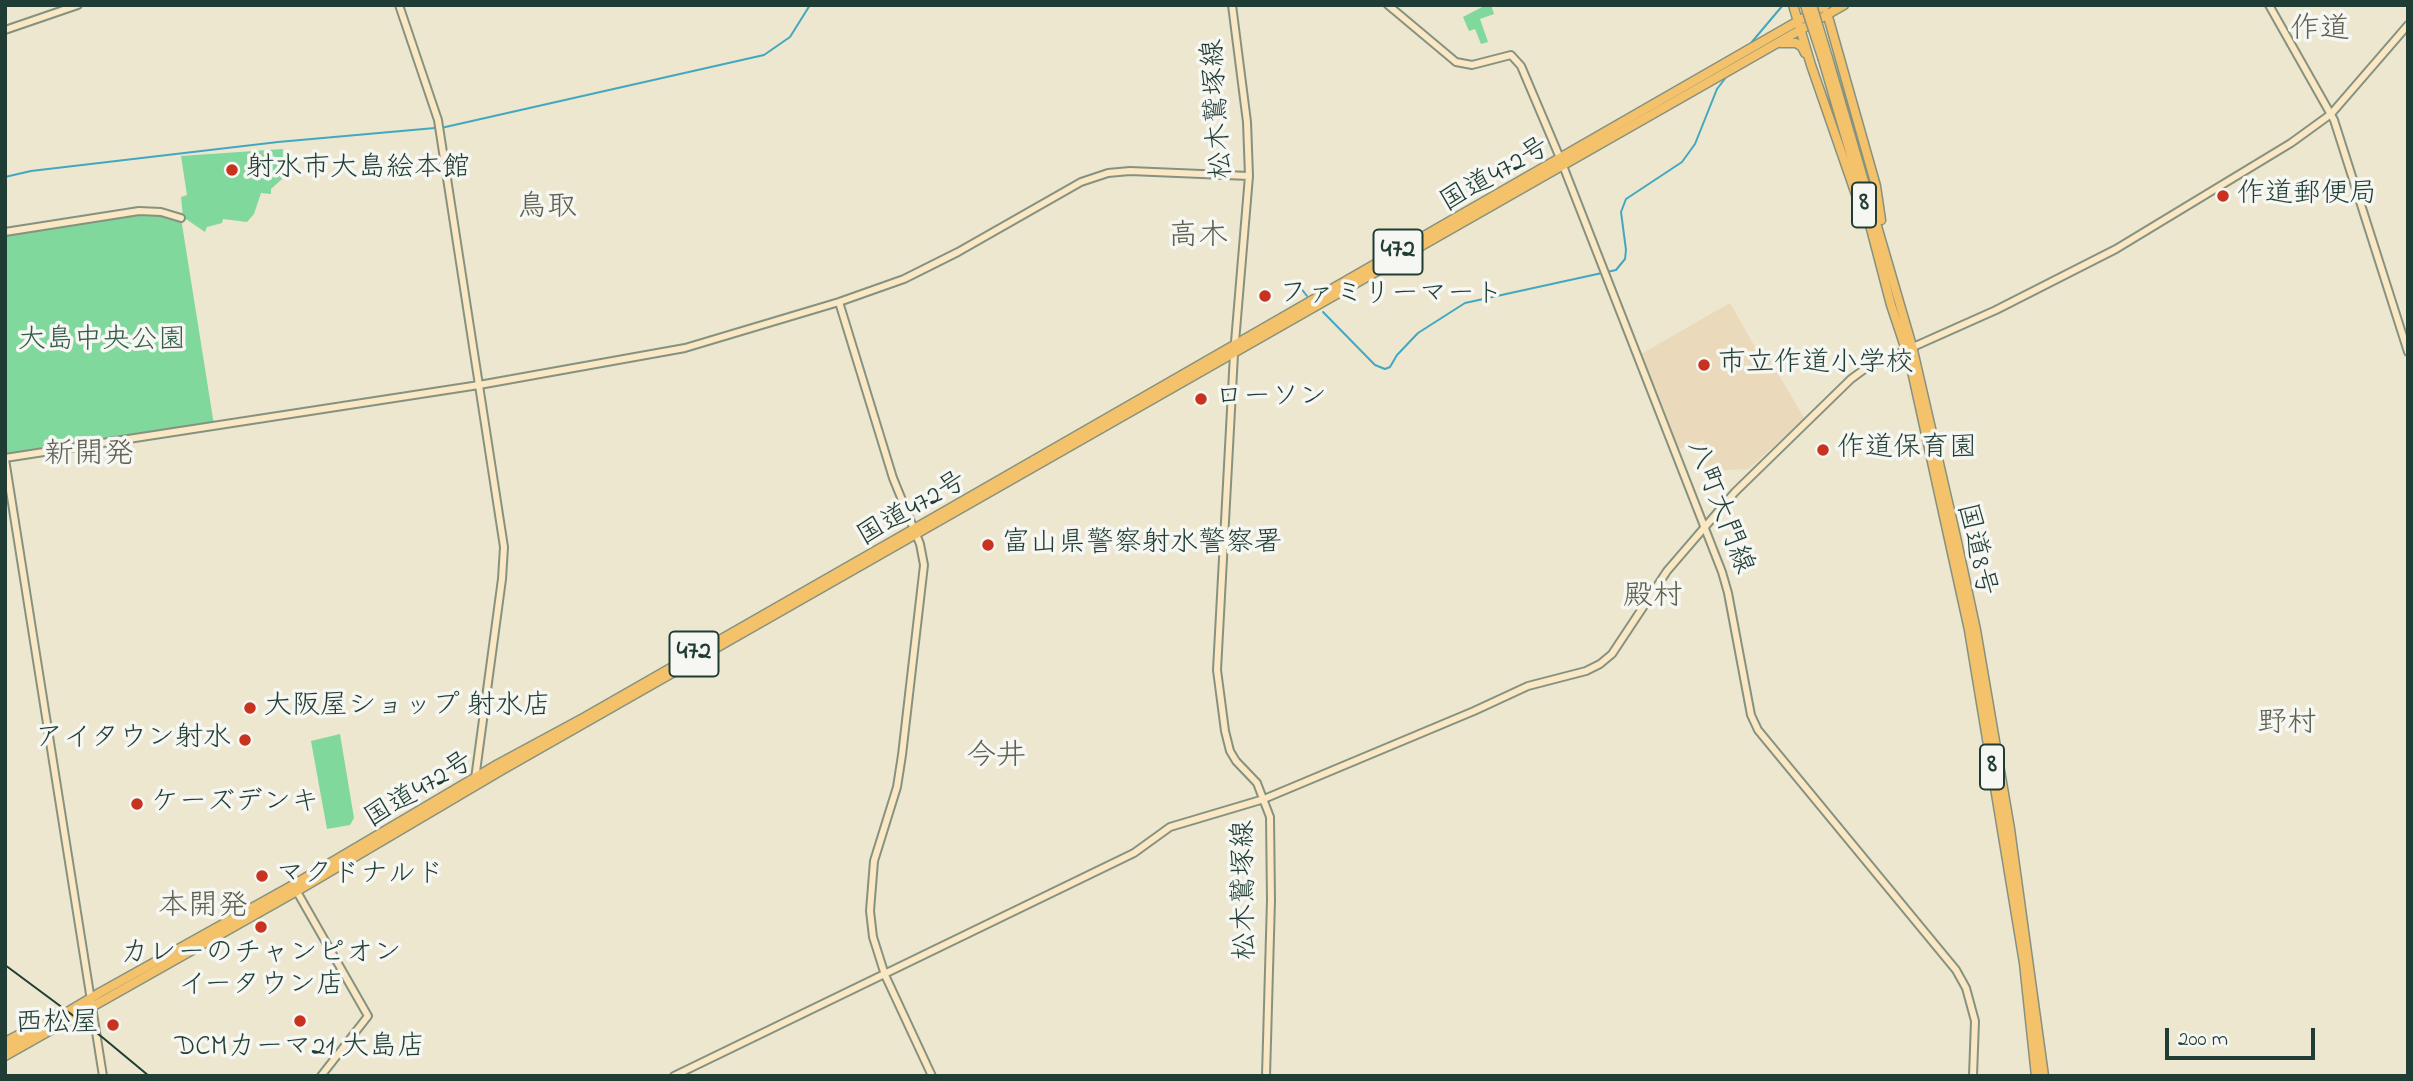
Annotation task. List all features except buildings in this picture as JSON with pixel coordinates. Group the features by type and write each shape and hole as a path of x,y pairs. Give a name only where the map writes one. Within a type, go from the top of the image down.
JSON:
{"highway":[{"name":"8","path":"1793,5 1857,200 1869,224"},
{"name":"国道8号","path":"1805,5 1881,233 1969,631 2024,963 2036,1076"},
{"name":"国道8号","path":"1812,5 1869,224 1940,461 1976,630 2020,887 2044,1076"},
{"name":"国道472号","path":"1562,162 1775,44 1826,8 1844,5"},
{"name":"8","path":"1826,8 1876,186 1881,233"},
{"name":"国道472号","path":"5,1056 50,1027 295,888 476,781 1799,26"},
{"path":"1775,44 1796,43 1802,47 1811,65"},
{"path":"5,1042 59,1012 86,1006"},
{"path":"5,1062 79,1019 86,1006"},
{"name":"国道472号","path":"5,1049 50,1027"}],"street":[{"path":"5,30 78,5"},
{"path":"399,5 438,120 504,547 476,781"},
{"name":"松木鷲塚線","path":"1232,5 1247,122 1249,176 1235,350 1217,670 1230,751 1256,783 1270,817 1266,1076"},
{"name":"八町大門線","path":"1388,5 1455,62 1472,65 1514,55 1521,66 1562,162 1728,593 1747,697 1758,730 1955,970 1966,988 1975,1021 1973,1076"},
{"path":"2269,5 2331,114 2408,352"},
{"path":"674,1076 1134,853 1170,827 1264,799 1528,687 1586,671 1600,664 1612,654 1667,571 1735,492 1851,379 1866,368 1996,310 2116,249 2291,143 2331,114 2408,25"},
{"path":"103,1076 86,1006 5,459 479,384 685,348 839,302 904,279 958,252 1081,182 1108,173 1130,171 1249,176"},
{"path":"5,232 139,211 161,212 181,218"},
{"path":"839,302 893,478 915,532 923,569 902,755 897,787 874,861 870,911 873,937 885,975 932,1076"},
{"path":"295,888 368,1016 321,1076"}],"shaded area":[{"path":"1730,303 1760,356 1766,353 1804,418 1749,469 1705,471 1704,440 1679,449 1641,354"}],"green space":[{"path":"1491,5 1494,14 1480,19 1488,42 1481,44 1475,29 1469,31 1463,17"},
{"path":"283,149 282,179 271,189 271,194 261,193 254,214 247,222 223,219 222,223 207,227 205,232 183,217 181,197 187,195 181,156"},
{"name":"大島中央公園","path":"149,211 181,218 214,425 6,457 5,233"},
{"path":"340,734 354,818 350,825 327,829 311,741"}],"waterway":[{"path":"584,6 588,5"},
{"path":"441,128 764,55 790,37 810,5"},
{"path":"1751,43 1783,5"},
{"path":"1607,272 1616,270 1625,259 1621,212 1626,199 1682,162 1695,144 1717,89 1727,76"},
{"path":"5,177 31,171 278,142 435,128"},
{"path":"1323,312 1375,365 1385,369 1390,367 1397,355 1418,333 1465,303 1602,273"},
{"path":"1296,282 1307,296"}],"railway":[{"path":"5,965 102,1037 149,1076"}],"place":[{"name":"射水市大島絵本館","path":"232,170"},
{"name":"作道郵便局","path":"2223,196"},
{"name":"ファミリーマート","path":"1265,296"},
{"name":"市立作道小学校","path":"1704,365"},
{"name":"ローソン","path":"1201,399"},
{"name":"作道保育園","path":"1823,450"},
{"name":"富山県警察射水警察署","path":"988,545"},
{"name":"大阪屋ショップ 射水店","path":"250,708"},
{"name":"アイタウン射水","path":"245,740"},
{"name":"ケーズデンキ","path":"137,804"},
{"name":"マクドナルド","path":"262,876"},
{"name":"カレーのチャンピオン イータウン店","path":"261,927"},
{"name":"DCMカーマ21 大島店","path":"300,1021"},
{"name":"西松屋","path":"113,1025"}],"district":[{"name":"作道","path":"2320,32"},
{"name":"鳥取","path":"547,210"},
{"name":"高木","path":"1198,239"},
{"name":"新開発","path":"89,457"},
{"name":"殿村","path":"1653,599"},
{"name":"野村","path":"2287,726"},
{"name":"今井","path":"996,759"},
{"name":"本開発","path":"203,909"}]}
